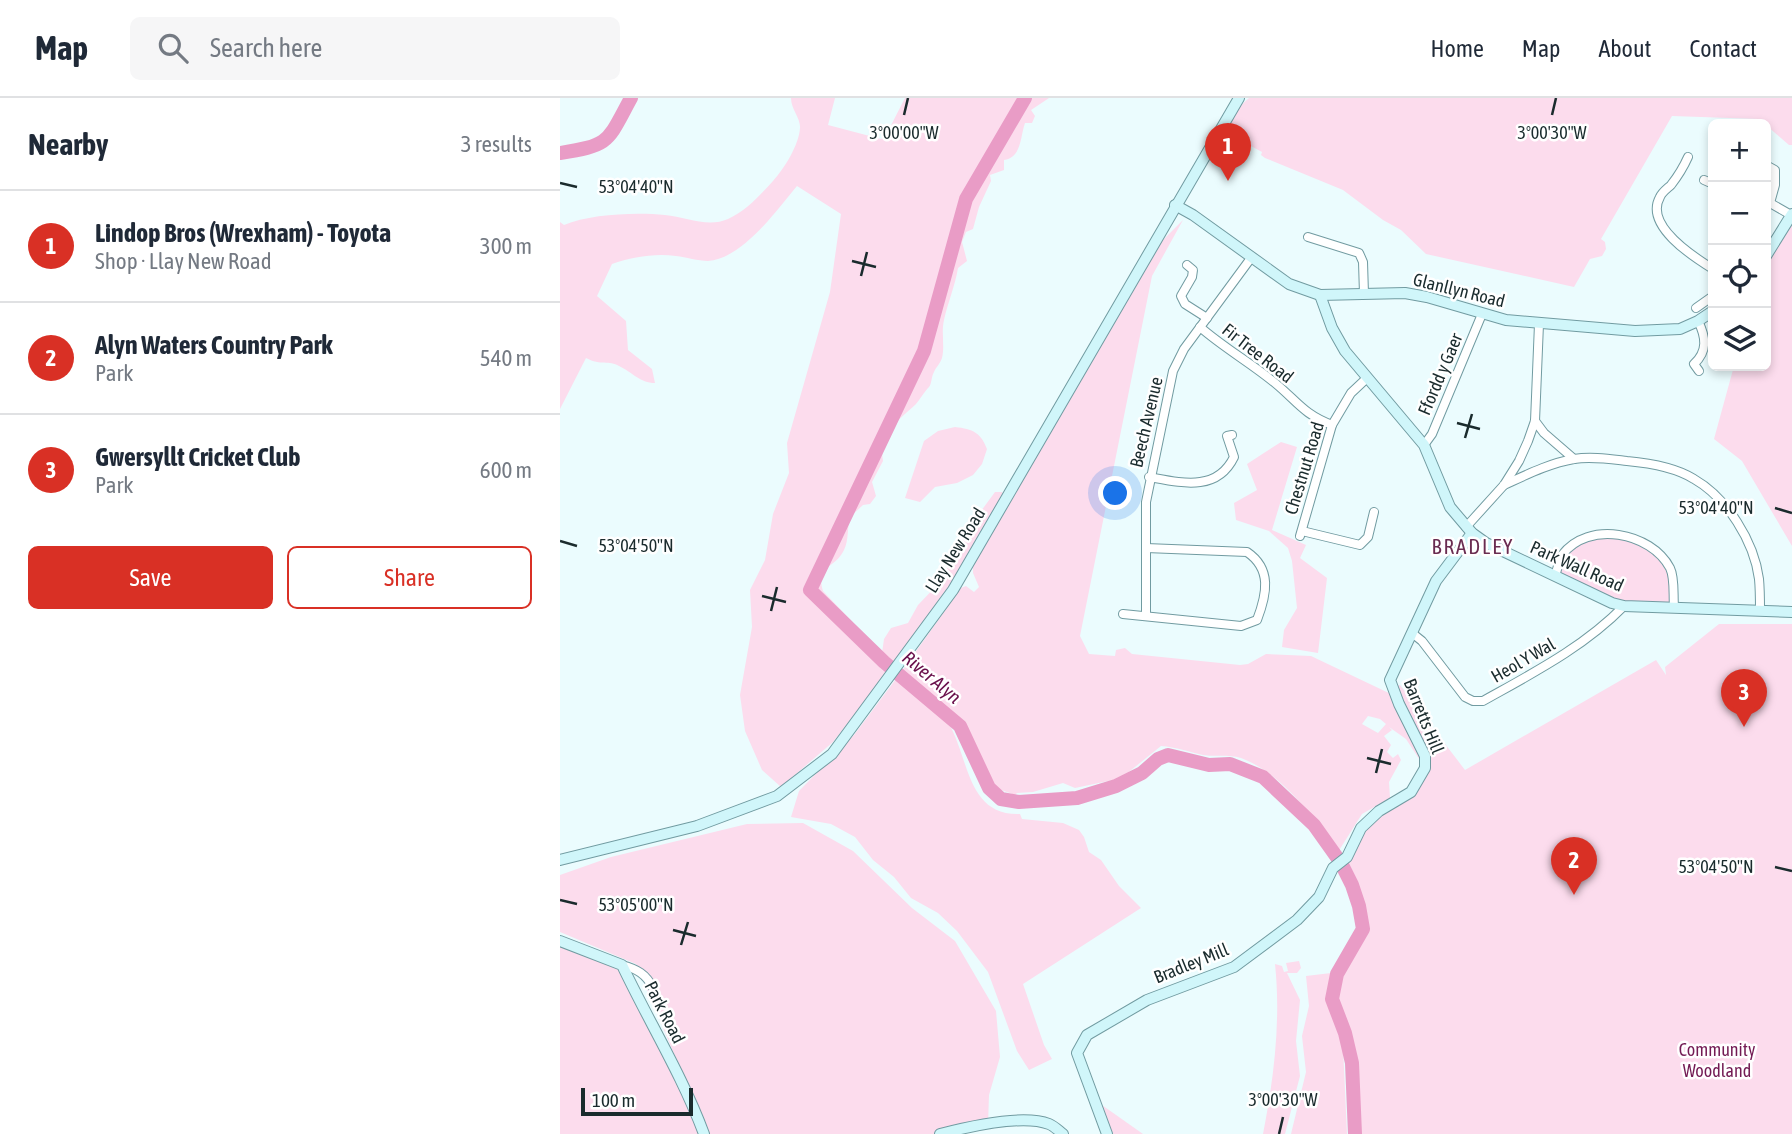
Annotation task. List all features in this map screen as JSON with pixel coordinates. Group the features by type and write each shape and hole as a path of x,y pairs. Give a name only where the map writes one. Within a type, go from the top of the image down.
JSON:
{"street":[{"name":"Llay New Road","path":"560,860 696,826 777,796 832,754 953,590 1239,98"},
{"path":"1688,156 1673,183 1660,197 1656,214 1663,229 1708,266"},
{"path":"1771,168 1775,170 1771,189"},
{"path":"1704,180 1708,182"},
{"name":"Glanllyn Road","path":"1175,205 1289,284 1321,295 1386,292 1419,296 1482,314 1539,324 1656,331 1680,329 1708,314"},
{"path":"1771,205 1792,215 1771,248"},
{"path":"1308,237 1359,253 1363,262 1364,293"},
{"name":"Beech Avenue","path":"1146,616 1146,502 1149,477 1173,371 1184,349 1251,258"},
{"path":"1187,265 1193,270 1192,277 1181,296 1185,304 1207,318"},
{"name":"Park Wall Road","path":"1321,295 1338,341 1424,445 1450,507 1469,530 1497,549 1612,603 1624,606 1792,612"},
{"path":"1696,309 1708,300"},
{"name":"Ffordd y Gaer","path":"1424,445 1432,434 1482,314"},
{"path":"1694,366 1704,347 1704,332 1698,321"},
{"path":"1412,633 1436,581 1469,530 1520,461 1535,421 1539,324"},
{"name":"Fir Tree Road","path":"1200,327 1222,347 1275,383 1301,410 1332,425"},
{"name":"Chestnut Road","path":"1367,378 1351,393 1332,425 1301,533 1360,545 1368,537 1372,514"},
{"path":"1535,421 1544,433 1574,459"},
{"path":"1149,477 1180,483 1203,483 1216,477 1228,470 1234,457 1227,437"},
{"path":"1504,485 1541,469 1574,459 1626,461 1667,468 1693,478 1716,496 1734,518 1749,546 1759,577 1760,611"},
{"path":"1555,576 1562,556 1581,538 1609,534 1638,539 1656,552 1671,569 1674,606"},
{"path":"1123,614 1241,626 1257,620 1264,603 1265,575 1259,560 1247,552 1146,548"},
{"name":"Heol Y Wal","path":"1412,633 1422,640 1465,697 1473,701 1483,701 1552,663 1602,628 1624,606"},
{"name":"Barretts Hill","path":"1361,828 1379,811 1411,792 1426,768 1425,756 1390,680 1412,633"},
{"name":"Bradley Mill","path":"1107,1134 1077,1053 1087,1035 1147,1000 1234,967 1297,920 1319,897 1333,869 1348,857 1361,828"},
{"path":"560,941 636,969 648,979 653,988"},
{"name":"Park Road","path":"622,965 691,1098 704,1134"},
{"path":"940,1134 1017,1121 1049,1124 1063,1134"}],"green space":[{"path":"791,98 835,98 828,125 881,139 885,137 905,98 1049,98 1031,110 1035,116 1032,123 1025,123 1017,151 1004,160 1004,170 990,175 991,181 979,207 973,229 966,232 962,242 967,261 958,268 946,313 941,360 929,387 886,435 882,451 883,461 872,482 876,496 870,504 863,505 850,517 844,550 822,576 823,591 882,653 884,639 891,628 908,623 918,605 940,582 962,537 995,492 1002,492 1005,497 952,584 887,673 833,742 781,787 762,770 745,731 740,695 752,627 750,590 765,560 773,514 789,473 787,443 830,292 841,214 797,186 758,232 746,243 721,258 708,261 652,255 612,264 597,296 626,321 628,350 652,369 655,383 640,379 615,364 586,358 560,409 560,222 564,225 600,216 641,214 713,222 728,219 753,202 773,181 794,149 800,125"},
{"path":"1249,98 1792,98 1792,145 1771,129 1771,119 1672,116 1601,239 1605,242 1606,249 1602,256 1590,259 1574,287 1426,254 1401,230 1343,190 1265,158 1261,155 1262,152 1232,136 1233,130 1228,130 1239,108"},
{"path":"1183,220 1152,276 1080,636 1089,654 1115,656 1116,650 1125,648 1132,654 1240,665 1248,664 1266,654 1311,656 1393,695 1423,756 1421,762 1406,739 1389,727 1392,730 1384,736 1391,745 1387,752 1393,758 1398,754 1401,760 1389,782 1390,798 1362,814 1338,852 1308,811 1283,785 1255,765 1236,757 1203,755 1161,746 1125,775 1113,780 1075,788 1063,783 1015,795 996,788 960,720 902,671 961,588 966,586 974,592 979,587 973,573 973,564 1163,240","holes":["1368,716 1380,719 1386,724 1378,733 1362,724"]},
{"path":"1792,225 1792,546 1742,461 1714,439 1733,371 1771,371 1771,257"},
{"path":"955,427 967,429 982,439 987,449 982,464 973,475 957,483 935,487 920,502 905,498 924,441 938,431"},
{"path":"1281,442 1297,447 1272,530 1306,545 1300,558 1327,578 1318,653 1282,647 1284,630 1297,608 1288,548 1269,531 1236,520 1234,503 1257,490 1247,464"},
{"path":"1609,534 1638,539 1671,569 1674,606 1624,606 1555,576 1563,556 1574,544"},
{"name":"Community Woodland","path":"1719,624 1792,624 1792,1134 1355,1134 1352,1063 1345,1033 1332,999 1337,974 1363,929 1359,906 1341,863 1363,829 1412,793 1430,770 1394,687 1400,685 1465,770 1656,660 1666,675 1665,667"},
{"path":"896,679 944,717 956,738 972,782 989,806 1003,812 1020,814 1022,819 1063,823 1079,830 1089,852 1101,860 1119,886 1141,908 1023,984 1044,1045 1052,1059 1029,1070 1017,1051 988,972 957,931 938,913 911,898 894,877 873,860 855,837 831,824 791,817 799,791 854,735"},
{"path":"803,823 853,851 912,908 955,941 996,1011 1000,1057 989,1095 988,1125 957,1134 708,1134 636,964 560,932 560,875 611,857 747,824"},
{"path":"560,944 619,969 702,1134 560,1134"},
{"path":"1299,961 1301,968 1297,973 1287,973 1300,1000 1296,1041 1300,1076 1285,1134 1263,1134 1275,1049 1275,964 1282,966 1284,972 1288,971 1286,963"},
{"path":"1331,973 1328,999 1343,1047 1347,1134 1291,1134 1306,1072 1302,1036 1309,1006 1306,976"},
{"path":"1099,1103 1143,1134 1113,1134"}],"waterway":[{"name":"River Alyn","path":"560,153 599,144 606,139 631,98"},
{"name":"River Alyn","path":"1025,98 966,199 924,351 810,590 884,662 960,726 989,788 1001,799 1019,802 1077,798 1116,786 1142,773 1158,759 1168,755 1209,765 1230,764 1263,777 1314,825 1341,863 1352,885 1363,929 1337,974 1332,999 1345,1033 1352,1063 1355,1134"}],"place":[{"name":"Lindop Bros (Wrexham) - Toyota","path":"1228,181"},
{"name":"Gwersyllt Cricket Club","path":"1744,727"},
{"name":"Alyn Waters Country Park","path":"1574,895"}],"district":[{"name":"BRADLEY","path":"1473,546"}]}
